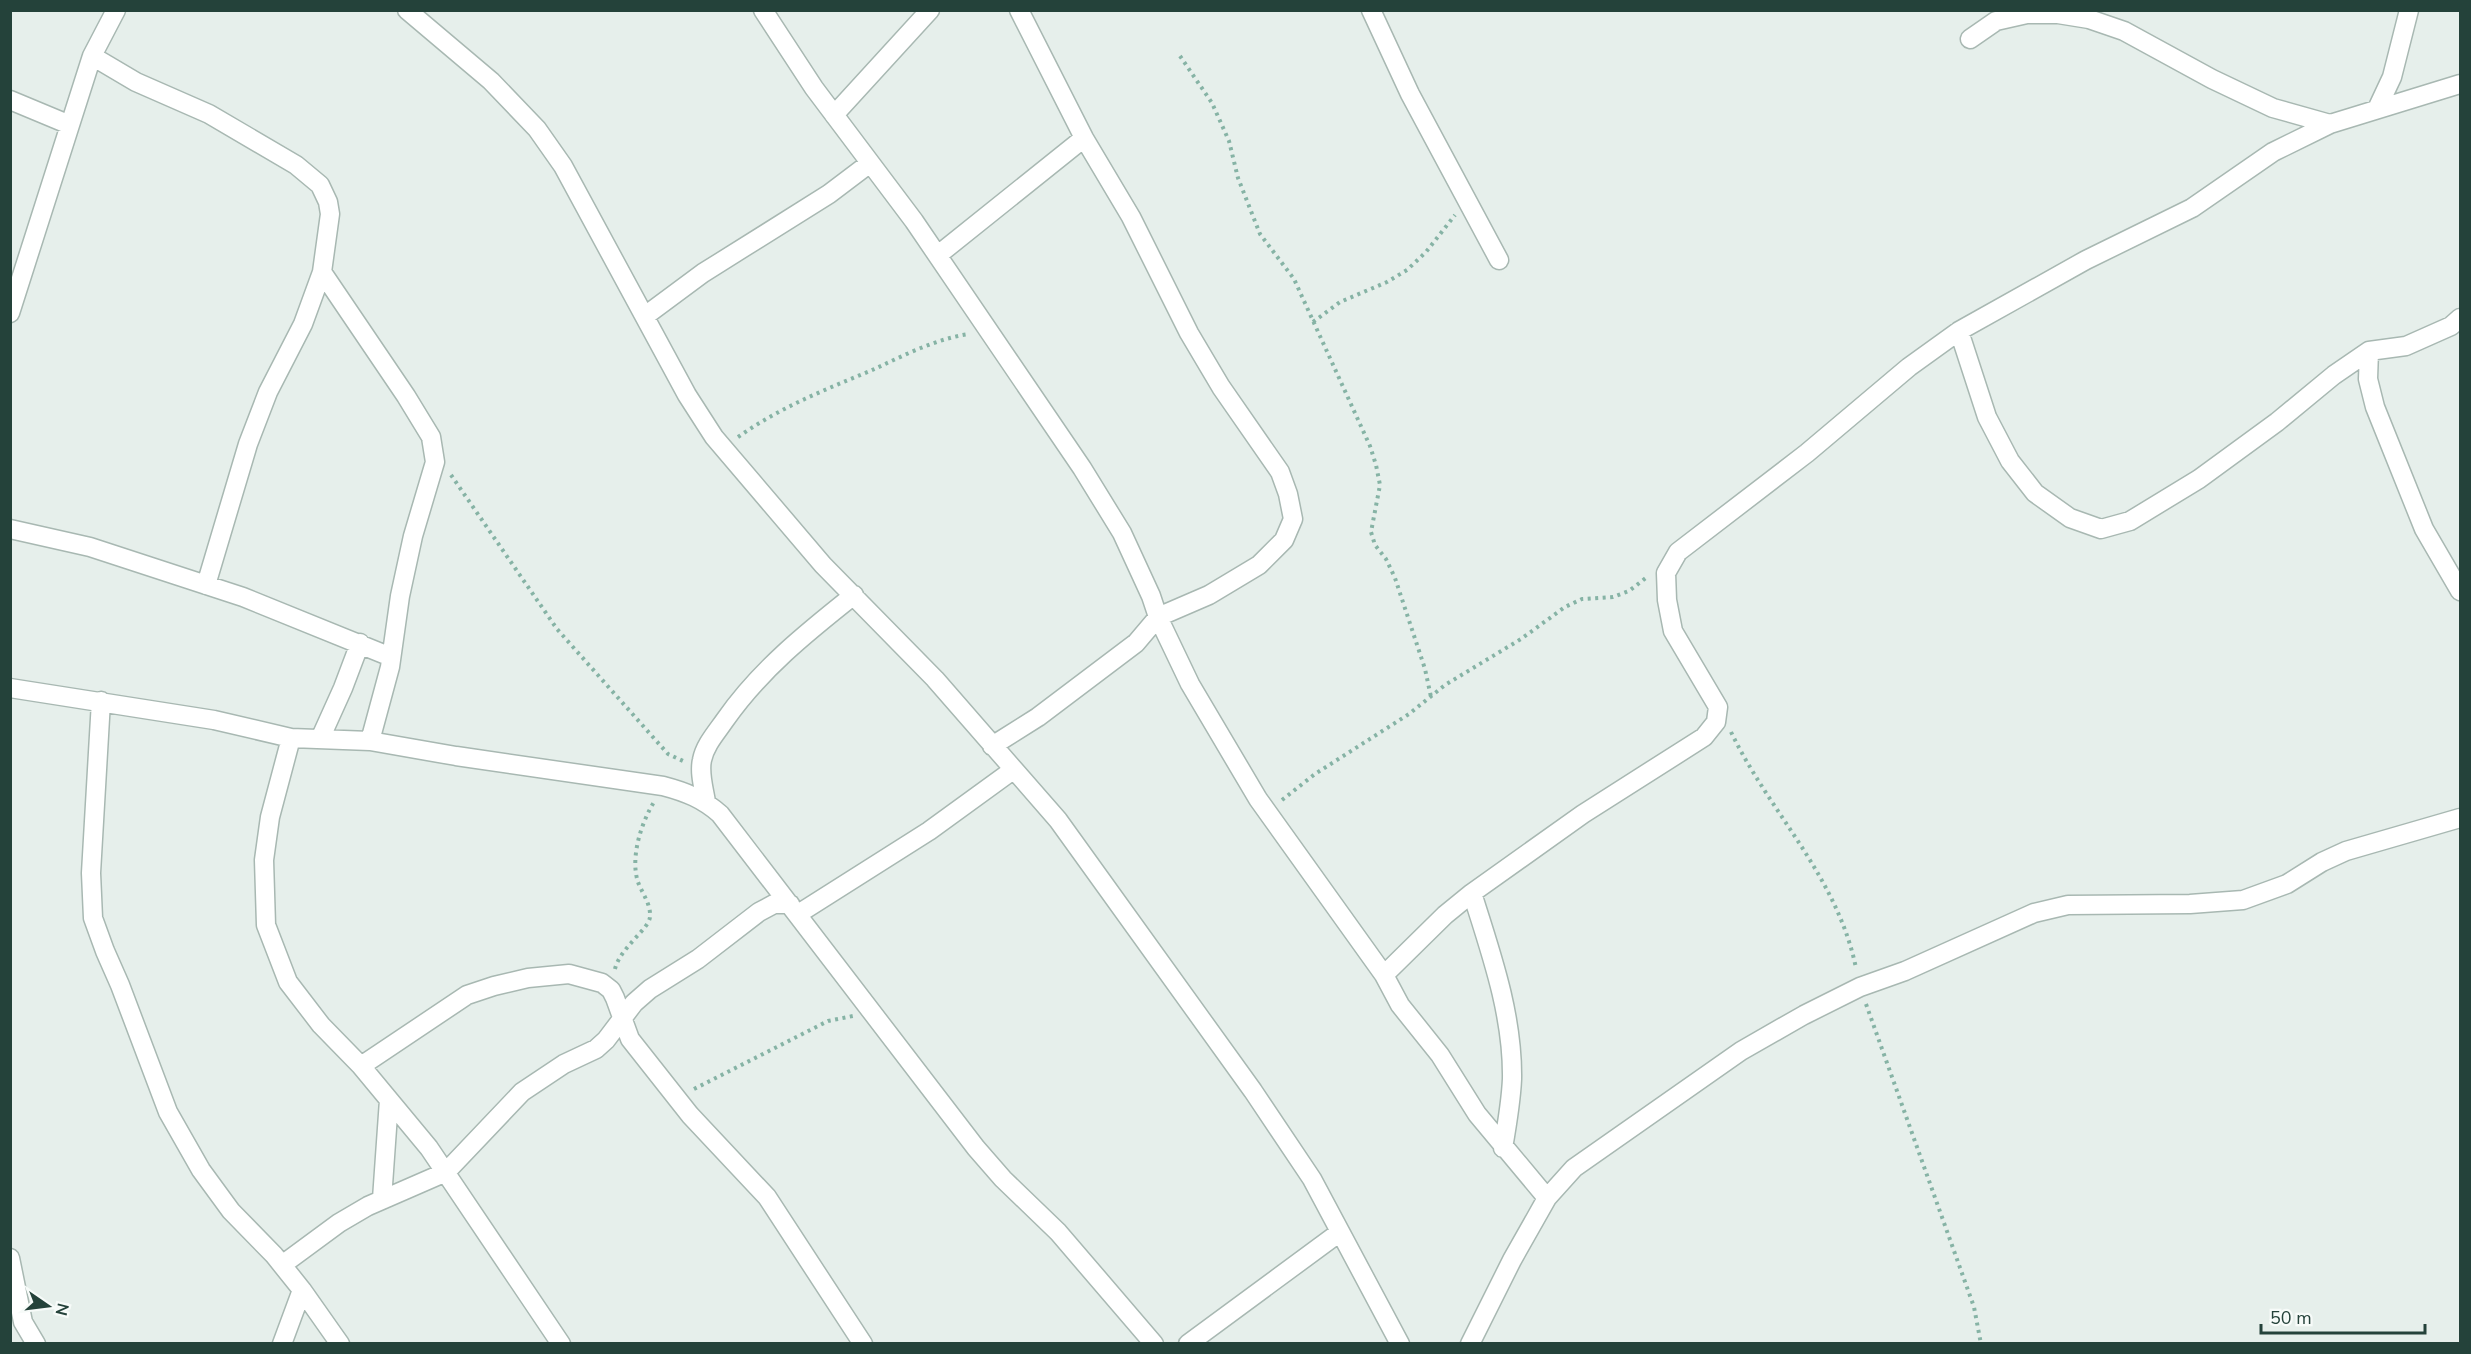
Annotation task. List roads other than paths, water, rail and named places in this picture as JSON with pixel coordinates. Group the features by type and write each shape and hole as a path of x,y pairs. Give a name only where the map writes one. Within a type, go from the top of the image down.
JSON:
{"street":[{"path":"10,313 92,56 116,10"},
{"path":"407,10 491,81 537,129 564,166 687,395 723,447 823,565 935,680 1058,820 1253,1091 1312,1179 1400,1344"},
{"path":"763,10 834,115 938,255 1082,468 1122,533 1190,684 1268,812 1384,975 1400,1005 1440,1055 1477,1114 1547,1198"},
{"path":"834,115 930,10"},
{"path":"992,746 1038,717 1136,643 1158,617 1209,595 1259,565 1284,540 1293,519 1288,494 1280,472 1221,387 1189,333 1131,217 1084,138 1019,10"},
{"path":"1371,10 1410,94 1499,260"},
{"path":"2377,109 2392,77 2409,10"},
{"path":"1970,39 1996,21 2028,14 2058,14 2089,19 2124,31 2273,108 2330,124"},
{"path":"92,56 136,82 174,97 228,125 296,165 320,185 328,202 330,214 322,272 303,324 268,392 248,444 206,585"},
{"path":"1384,975 1445,915 1472,893 1583,814 1704,736 1716,722 1718,707 1673,631 1667,600 1666,573 1678,552 1807,453 1909,367 1959,331 2086,260 2192,208 2273,152 2330,124 2460,84"},
{"path":"10,100 70,124"},
{"path":"938,255 1084,138"},
{"path":"645,316 703,273 829,194 870,163"},
{"path":"322,272 431,437 434,458 400,596 391,657 370,741"},
{"path":"1959,331 1987,417 2010,461 2035,493 2070,518 2101,529 2130,521 2199,479 2277,422 2334,375 2369,351 2406,345 2451,326 2460,318"},
{"path":"2369,351 2368,379 2375,407 2424,529 2460,591"},
{"path":"10,529 90,547 206,585 273,608 391,657"},
{"path":"706,802 701,762 708,744 758,677 784,651 854,595"},
{"path":"320,739 360,643"},
{"path":"10,688 213,720 291,738 370,741 663,786 686,792 706,802 720,814 976,1148 1003,1179 1058,1232 1154,1344"},
{"path":"101,701 91,873 93,918 168,1112 201,1170 231,1211 282,1265 302,1290 340,1344"},
{"path":"291,738 270,817 264,860 266,925 288,982 321,1025 361,1066 446,1172 561,1344"},
{"path":"282,1265 339,1223 382,1199 446,1172 522,1092 564,1064 596,1049 650,989 698,959 759,912 774,904 794,909 929,831 1013,770"},
{"path":"1470,1344 1512,1260 1547,1198 1574,1168 1741,1051 1804,1015 1860,987 1905,970 2034,913 2068,905 2190,904 2243,900 2287,884 2322,862 2346,851 2460,818"},
{"path":"1472,893 1502,996 1511,1050 1512,1080 1503,1148"},
{"path":"361,1066 466,995 528,978 569,974 592,979 611,990 630,1039 678,1099 767,1197 863,1344"},
{"path":"382,1199 389,1100"},
{"path":"1188,1344 1340,1232"},
{"path":"10,1258 23,1322 36,1344"},
{"path":"282,1344 302,1290"}]}
